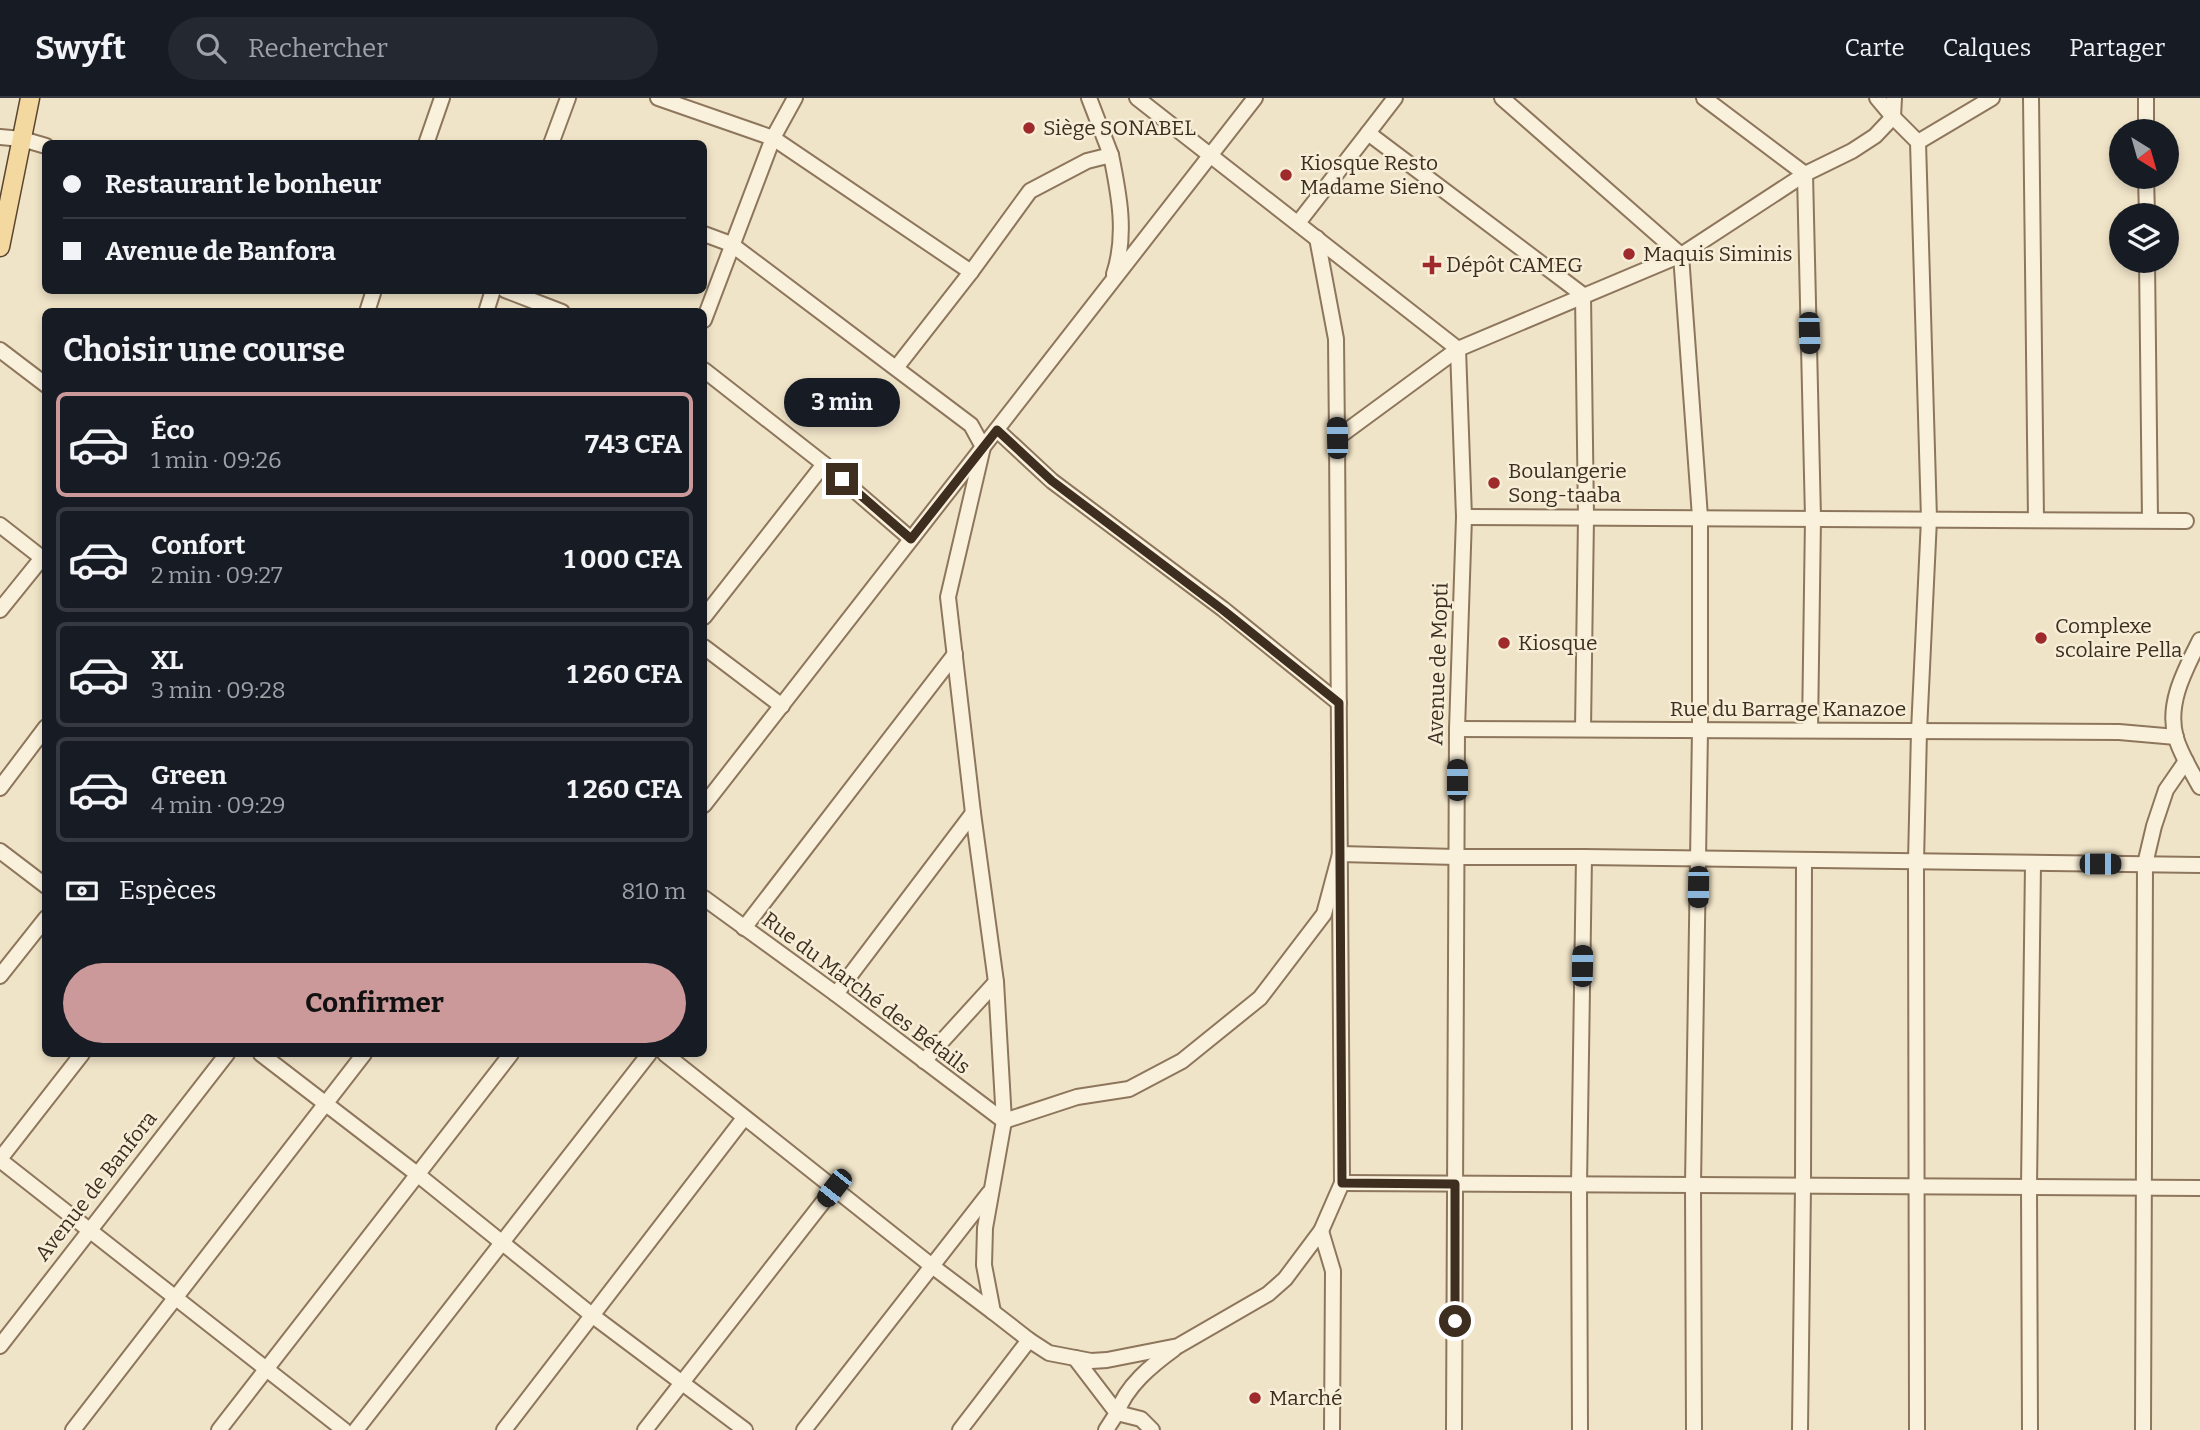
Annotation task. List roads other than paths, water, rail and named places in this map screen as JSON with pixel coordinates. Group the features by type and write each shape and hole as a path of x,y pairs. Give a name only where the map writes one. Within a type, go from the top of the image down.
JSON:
{"main road":[{"path":"0,247 30,98"}],"street":[{"path":"427,140 442,98"},
{"path":"552,140 568,98"},
{"path":"658,98 773,138 971,272"},
{"path":"707,312 773,138 795,98"},
{"path":"1089,98 1111,155 1121,206 1119,259 1110,285"},
{"path":"1137,98 1458,349"},
{"path":"707,801 1255,98"},
{"path":"1298,223 1395,98"},
{"path":"1502,98 1681,255 1700,517 1700,730 1693,1185 1694,1430"},
{"path":"1704,98 1805,174"},
{"path":"1877,98 1919,142 1928,519 1916,862 1917,1430"},
{"path":"1337,438 1458,349 1681,255 1805,174 1852,151 1875,136 1893,117 1894,98"},
{"path":"1919,142 1992,98"},
{"path":"2031,98 2036,520"},
{"path":"2146,98 2146,119"},
{"path":"1368,134 1583,295"},
{"path":"0,137 42,145"},
{"path":"896,368 1030,191 1087,161 1111,155"},
{"path":"1805,174 1813,518 1810,730"},
{"path":"707,235 731,244 971,425 983,447 948,597 996,982 1004,1121 985,1228 984,1265 993,1312"},
{"path":"1106,1430 1131,1389 1151,1366 1178,1346 1268,1294 1285,1279 1321,1231 1342,1183 1336,339 1317,238"},
{"path":"2147,273 2150,520"},
{"path":"513,294 540,308"},
{"path":"1583,295 1586,517 1583,729"},
{"name":"Avenue de Mopti","path":"1454,1430 1457,729 1464,517 1458,349"},
{"path":"0,350 42,381"},
{"path":"707,372 824,464 911,539"},
{"path":"997,430 1052,481 1223,610 1339,703"},
{"path":"707,613 824,464"},
{"path":"1464,517 2186,521"},
{"path":"0,525 42,558"},
{"path":"0,610 42,562"},
{"path":"2200,640 2179,684 2174,713 2176,737 2193,763 2200,787"},
{"path":"707,649 782,706"},
{"path":"744,928 955,654"},
{"name":"Rue du Barrage Kanazoe","path":"1457,729 2119,732 2176,737"},
{"path":"0,788 42,732"},
{"path":"2143,1430 2145,864 2166,790 2193,763"},
{"path":"836,994 973,813"},
{"path":"0,851 42,883"},
{"path":"1340,854 1456,858 2200,864"},
{"path":"1004,1121 1077,1097 1129,1089 1182,1061 1260,998 1324,914 1340,854"},
{"path":"1580,1430 1579,1185 1584,857"},
{"path":"1800,1430 1804,1186 1804,861"},
{"path":"2030,1430 2029,1187 2033,863"},
{"name":"Rue du Marché des Bétails","path":"707,900 1004,1121"},
{"path":"0,976 42,923"},
{"path":"924,1061 996,982"},
{"path":"80,1057 0,1159 344,1430"},
{"name":"Avenue de Banfora","path":"0,1346 226,1057"},
{"path":"265,1057 593,1316 745,1430"},
{"path":"73,1430 362,1057"},
{"path":"219,1430 509,1057"},
{"path":"356,1430 647,1057"},
{"path":"669,1057 932,1266 1049,1353 1091,1361 1178,1346"},
{"path":"504,1430 744,1118"},
{"path":"1342,1183 2200,1188"},
{"path":"645,1430 834,1188"},
{"path":"804,1430 992,1189"},
{"path":"1321,1231 1333,1271 1332,1430"},
{"path":"960,1430 1029,1340"},
{"path":"1075,1358 1117,1413 1141,1419 1152,1430"}],"place":[{"name":"Siège SONABEL","path":"1029,128"},
{"name":"Kiosque Resto Madame Sieno","path":"1286,175"},
{"name":"Maquis Siminis","path":"1629,254"},
{"name":"Dépôt CAMEG","path":"1432,265"},
{"name":"Boulangerie Song-taaba","path":"1494,483"},
{"name":"Complexe scolaire Pella","path":"2041,638"},
{"name":"Kiosque","path":"1504,643"},
{"name":"Marché","path":"1255,1398"}]}
